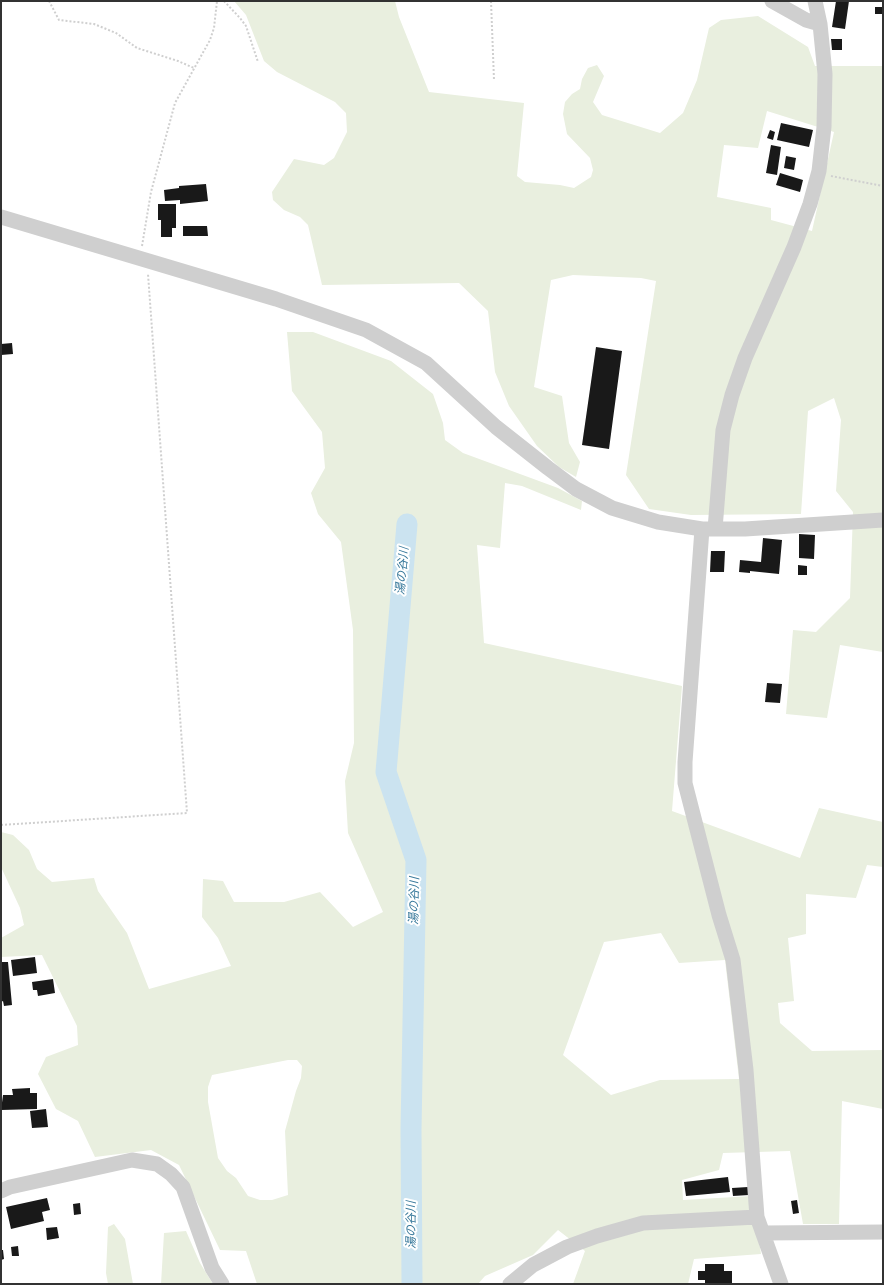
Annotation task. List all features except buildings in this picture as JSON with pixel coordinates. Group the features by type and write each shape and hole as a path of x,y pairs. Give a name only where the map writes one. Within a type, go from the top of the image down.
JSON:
{"street":[{"path":"772,1 806,20 820,24"},
{"path":"781,1284 757,1216 746,1070 733,960 719,915 685,783 685,762 708,530 723,430 732,395 745,358 794,246 810,204 819,171 824,127 825,74 820,24 815,1"},
{"path":"1,217 144,258 276,299 366,330 426,363 496,426 576,488 612,508 658,522 708,530 883,520"},
{"path":"1,1191 10,1187 132,1160 158,1164 171,1174 183,1187 212,1268 222,1284"},
{"path":"510,1284 533,1265 560,1251 605,1234 643,1223 757,1216"},
{"path":"764,1233 883,1232"}],"path":[{"path":"49,1 59,20 94,24 116,33 137,48 178,61 194,68"},
{"path":"1,825 187,813 144,258 151,192 166,133 175,102 210,40 214,28 217,1"},
{"path":"224,1 246,26 258,62"},
{"path":"491,1 494,80"},
{"path":"819,171 836,178 883,186"}],"green space":[{"path":"234,1 395,1 399,17 429,92 524,103 517,176 525,182 560,185 574,188 591,177 593,170 590,158 567,134 563,114 565,102 572,94 580,89 582,79 588,68 597,65 604,76 593,102 602,115 660,133 683,113 697,80 709,28 721,20 758,16 808,47 815,66 883,66 883,652 840,645 827,718 786,714 793,630 816,632 850,598 853,512 836,491 841,420 834,398 808,411 801,514 691,515 649,509 626,475 656,281 641,278 573,275 551,280 534,387 562,396 569,443 580,462 576,477 559,467 537,446 509,406 495,372 488,311 459,283 322,285 308,225 300,217 284,210 273,200 272,192 294,159 324,165 334,158 347,132 346,113 335,102 277,72 264,61 246,15","holes":["767,111 834,132 812,231 771,220 771,208 717,197 724,145 758,148"]},
{"path":"287,332 313,332 391,361 433,394 443,423 445,440 463,453 558,488 582,501 581,510 522,486 505,483 500,548 477,545 484,643 682,686 672,811 800,858 819,808 883,822 883,867 867,865 856,898 806,894 806,934 788,938 794,1001 778,1003 780,1023 812,1051 883,1050 883,1109 842,1101 839,1224 803,1224 790,1151 723,1153 719,1170 682,1180 683,1200 752,1196 761,1254 694,1259 688,1284 573,1284 585,1251 558,1230 533,1255 485,1276 478,1284 257,1284 246,1251 220,1250 179,1165 151,1150 95,1157 78,1121 56,1109 38,1074 46,1057 78,1045 77,1026 42,955 1,957 1,938 24,925 20,908 1,867 1,832 13,835 29,850 37,869 52,882 94,878 98,891 127,933 149,989 231,966 218,938 202,917 203,879 223,881 234,902 284,902 320,892 353,927 383,912 348,833 345,781 354,743 353,630 341,542 318,514 311,493 325,468 322,432 292,391","holes":["661,933 679,963 725,960 739,1079 660,1080 611,1095 563,1055 604,942","288,1060 297,1060 302,1066 301,1078 285,1131 288,1195 272,1200 260,1200 248,1196 236,1178 227,1171 218,1158 208,1102 208,1087 212,1075"]},
{"path":"114,1224 125,1239 133,1284 108,1284 106,1273 108,1227"},
{"path":"186,1231 200,1263 213,1284 161,1284 164,1233"}],"waterway":[{"name":"湯の谷川","path":"407,524 386,772 416,860 411,1129 412,1284"}]}
